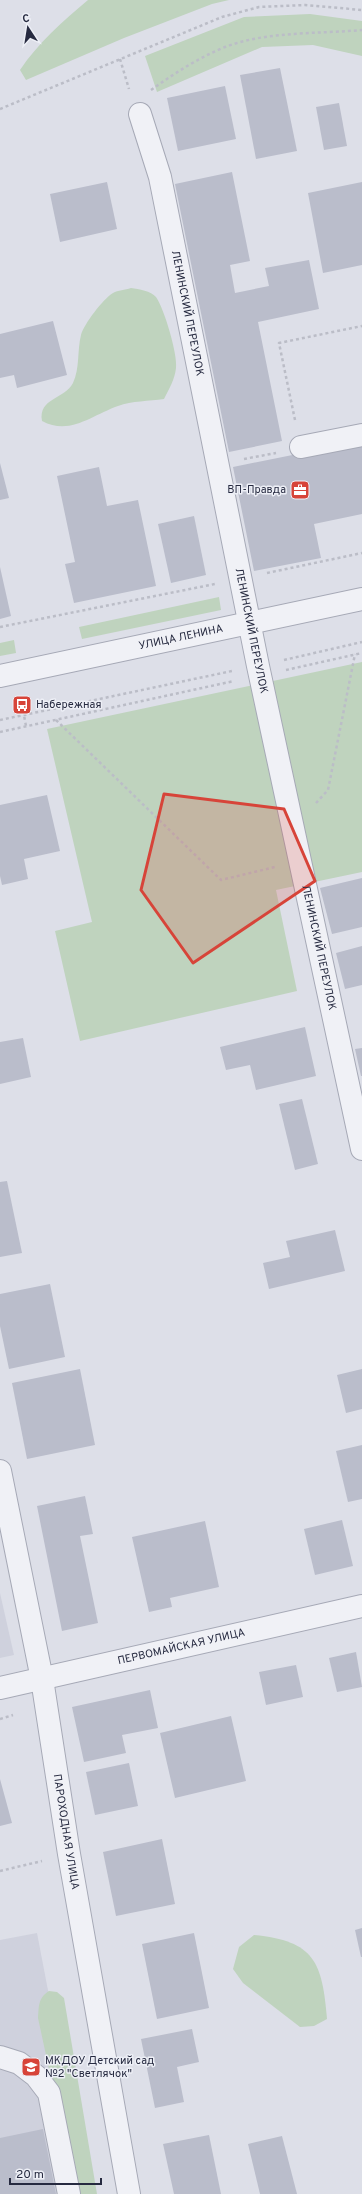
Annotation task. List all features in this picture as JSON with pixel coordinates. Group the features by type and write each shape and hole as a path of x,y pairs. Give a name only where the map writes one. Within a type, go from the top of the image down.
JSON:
{"street":[{"name":"ЛЕНИНСКИЙ ПЕРЕУЛОК","path":"140,114 160,177 259,671 362,1148"},
{"path":"301,447 362,435"},
{"name":"УЛИЦА ЛЕНИНА","path":"0,676 362,599"},
{"name":"ПАРОХОДНАЯ УЛИЦА","path":"0,1471 42,1679 69,1854 129,2194"},
{"name":"ПЕРВОМАЙСКАЯ УЛИЦА","path":"0,1688 362,1606"},
{"path":"0,2057 18,2063 36,2076 49,2093 69,2194"}],"path":[{"path":"0,109 222,17 260,7 305,5 362,10"},
{"path":"120,59 137,114 140,114 148,92 189,63 226,47 261,38 362,30"},
{"path":"218,465 301,447 280,343 362,326"},
{"path":"0,627 362,552"},
{"path":"0,732 259,671 362,642"},
{"path":"0,720 362,653"},
{"path":"293,828 328,790 355,654"},
{"path":"22,705 26,726"},
{"path":"55,720 221,880 300,861"},
{"path":"0,1871 69,1854"}],"highlighted area":[{"path":"164,794 284,809 315,881 193,963 141,890"}],"shaded area":[{"path":"0,1593 14,1655 0,1658"},
{"name":"МКДОУ Детский сад №2 \"Светлячок\"","path":"37,1933 87,2194 0,2194 0,1940"}],"green space":[{"path":"88,0 229,0 212,4 124,38 26,80 20,70 27,60 51,33"},
{"path":"310,14 362,21 362,56 313,45 262,47 157,92 145,56 244,17"},
{"path":"131,288 148,292 156,297 163,311 170,332 175,353 176,368 173,380 164,399 123,404 90,419 71,425 52,425 42,421 42,413 48,403 69,388 73,383 78,365 81,335 90,318 99,306 113,293"},
{"path":"219,597 221,610 82,639 79,627"},
{"path":"14,640 16,653 0,656 0,643"},
{"path":"362,662 362,872 276,890 297,991 80,1041 55,931 92,922 47,729"},
{"path":"254,1935 274,1938 290,1943 303,1949 312,1958 318,1969 322,1983 327,2019 314,2026 300,2027 243,1983 233,1969 239,1947"},
{"path":"49,1991 57,1992 64,1998 97,2194 76,2194 38,2018 41,1999"}],"building":[{"path":"280,68 297,151 256,159 240,75"},
{"path":"225,86 236,139 178,151 167,98"},
{"path":"339,103 347,146 324,150 316,107"},
{"path":"232,172 250,261 230,265 235,293 269,286 265,268 309,260 319,309 258,322 282,441 229,452 175,184"},
{"path":"107,182 117,229 60,242 50,194"},
{"path":"362,182 362,265 323,273 308,193"},
{"path":"53,321 67,375 17,388 14,375 0,378 0,334"},
{"name":"ВП-Правда","path":"362,441 362,514 314,524 321,558 254,571 233,467"},
{"path":"0,463 9,498 0,500"},
{"path":"99,467 107,506 138,500 156,586 74,603 65,564 75,562 57,476"},
{"path":"194,516 206,575 171,583 158,524"},
{"path":"0,567 11,616 0,619"},
{"path":"47,795 60,851 24,859 28,879 2,885 0,876 0,805"},
{"path":"362,878 362,927 332,934 320,888"},
{"path":"362,946 362,985 345,989 336,953"},
{"path":"305,1027 316,1076 256,1090 250,1065 226,1070 220,1047"},
{"path":"23,1038 31,1077 0,1084 0,1042"},
{"path":"362,1048 362,1076 361,1076 355,1049"},
{"path":"302,1099 318,1164 295,1170 279,1104"},
{"path":"7,1181 22,1253 0,1257 0,1182"},
{"path":"335,1230 345,1271 269,1289 263,1263 290,1257 286,1241"},
{"path":"50,1284 65,1357 9,1369 0,1326 0,1294"},
{"path":"80,1369 95,1445 27,1459 12,1383"},
{"path":"362,1369 362,1409 346,1413 337,1375"},
{"path":"362,1445 362,1499 348,1502 336,1451"},
{"path":"85,1496 93,1534 80,1536 98,1623 62,1631 37,1506"},
{"path":"342,1520 353,1566 315,1575 304,1529"},
{"path":"205,1521 219,1587 170,1598 172,1607 149,1612 132,1537"},
{"path":"356,1652 362,1687 337,1692 329,1658"},
{"path":"296,1665 303,1697 266,1705 259,1672"},
{"path":"150,1690 158,1728 122,1735 126,1753 84,1762 72,1707"},
{"path":"231,1716 246,1781 175,1798 160,1733"},
{"path":"129,1763 138,1806 95,1815 86,1772"},
{"path":"0,1779 12,1823 0,1826"},
{"path":"162,1839 175,1904 116,1916 103,1852"},
{"path":"362,1928 362,1957 361,1957 355,1930"},
{"path":"194,1933 209,2008 157,2019 142,1944"},
{"path":"192,2029 199,2062 177,2067 184,2102 155,2108 141,2039"},
{"path":"43,2129 56,2194 0,2194 0,2138"},
{"path":"209,2135 221,2194 174,2194 163,2144"},
{"path":"282,2136 297,2194 260,2194 248,2144"}],"place":[{"name":"ВП-Правда","path":"300,490"},
{"name":"Набережная","path":"22,705"},
{"name":"МКДОУ Детский сад №2 \"Светлячок\"","path":"31,2067"}]}
